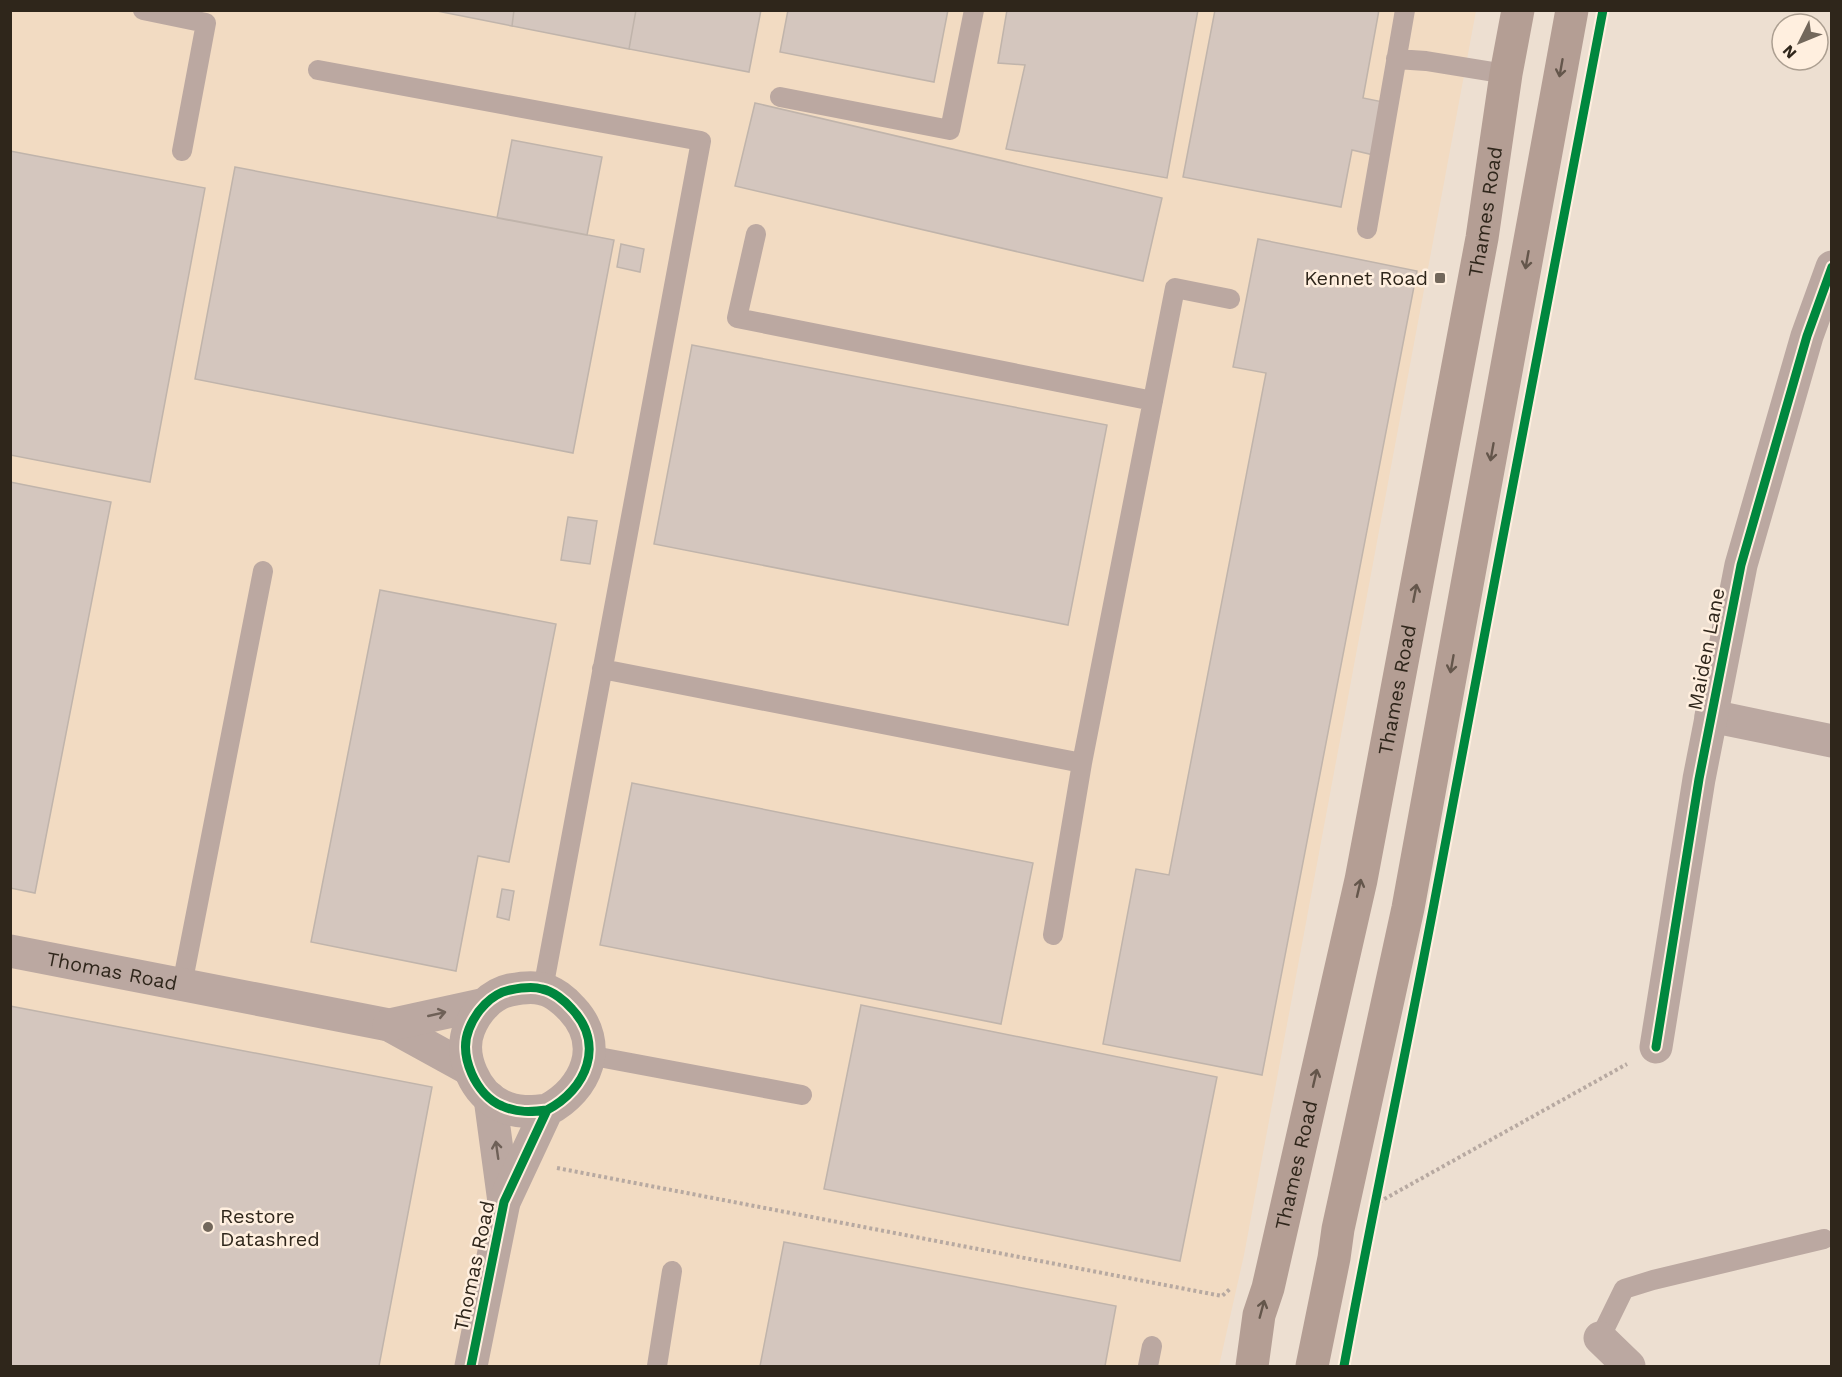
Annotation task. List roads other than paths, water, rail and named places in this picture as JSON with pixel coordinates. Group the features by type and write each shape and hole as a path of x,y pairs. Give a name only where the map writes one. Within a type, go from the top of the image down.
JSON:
{"main road":[{"name":"Thames Road","path":"1252,1366 1260,1315 1360,880 1482,238 1506,74 1518,10"},
{"path":"1312,1366 1338,1229 1408,908 1572,10"}],"street":[{"name":"Maiden Lane","path":"1656,1047 1711,716 1741,566 1819,341 1832,267"},
{"path":"1711,716 1832,741"},
{"name":"Thomas Road","path":"10,951 389,1025 469,1069"},
{"name":"Thomas Road","path":"524,987 543,988 564,1000 581,1018 589,1038 588,1061 582,1079 560,1104 547,1110 525,1112 502,1106 490,1098 476,1080 469,1069 465,1051 468,1031 485,1004 503,992 524,987"},
{"name":"Thomas Road","path":"389,1025 485,1004"},
{"name":"Thomas Road","path":"490,1098 504,1202"},
{"name":"Thomas Road","path":"471,1366 504,1202 547,1110"},
{"path":"1600,1338 1629,1366"}],"lane":[{"path":"143,10 207,23 182,151"},
{"path":"780,97 950,130 974,10"},
{"path":"1367,229 1405,10"},
{"path":"1396,59 1426,61 1506,74"},
{"path":"318,70 701,141 543,988"},
{"path":"756,234 738,318 1153,401"},
{"path":"1053,935 1082,763 1174,288 1230,299"},
{"path":"182,984 263,571"},
{"path":"602,669 1082,763"},
{"path":"588,1055 802,1095"},
{"path":"1600,1338 1624,1289 1824,1239"},
{"path":"657,1366 672,1271"},
{"path":"1148,1366 1152,1346"}],"place":[{"name":"Kennet Road","path":"1440,278"},
{"name":"Restore Datashred","path":"208,1227"}]}
